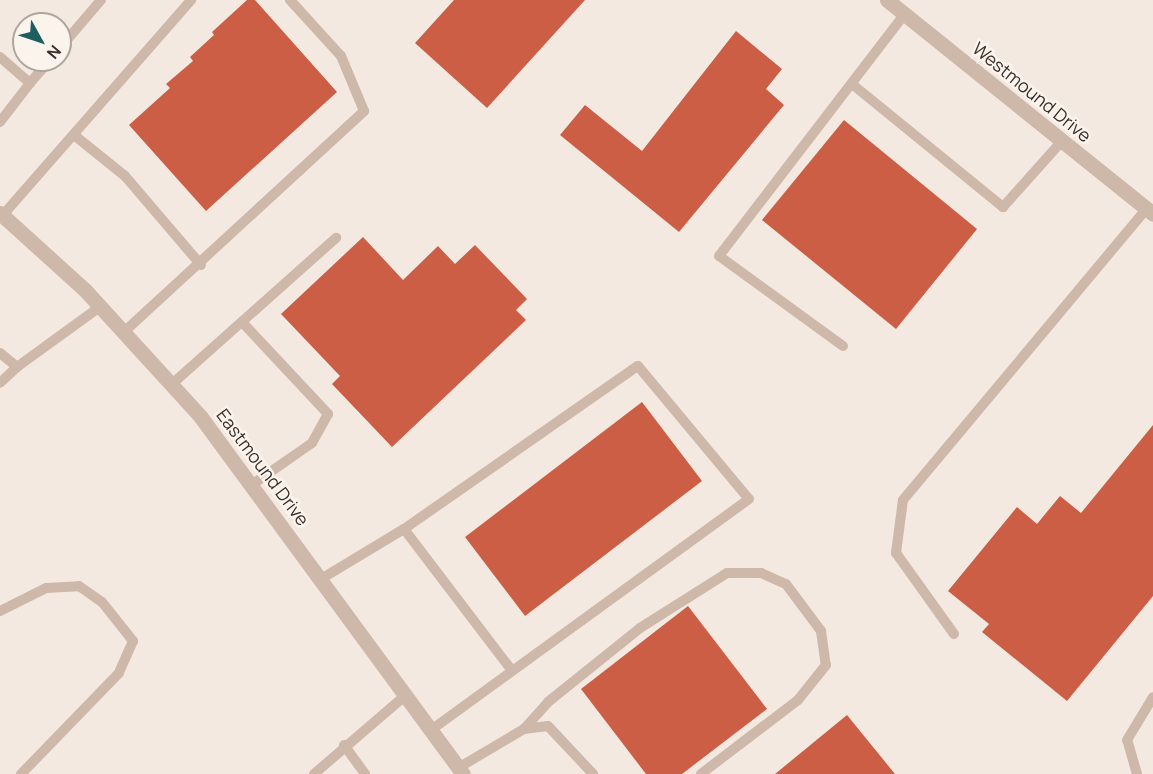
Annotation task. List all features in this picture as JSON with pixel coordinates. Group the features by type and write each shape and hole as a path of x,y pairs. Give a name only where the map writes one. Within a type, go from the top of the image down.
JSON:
{"street":[{"name":"Westmound Drive","path":"887,0 1150,212"},
{"name":"Eastmound Drive","path":"2,214 101,306 172,384 253,484 460,771"}],"lane":[{"path":"72,34 100,0"},
{"path":"2,214 191,0"},
{"path":"125,331 201,265 364,111 341,56 290,0"},
{"path":"843,346 719,256 905,14"},
{"path":"0,57 30,83"},
{"path":"0,122 40,72"},
{"path":"852,84 1003,207 1062,141"},
{"path":"74,135 125,177 201,265"},
{"path":"954,634 896,552 903,500 1150,212"},
{"path":"172,384 336,238"},
{"path":"0,383 17,367 101,306"},
{"path":"242,322 328,414 312,443 253,484"},
{"path":"0,353 17,367"},
{"path":"321,579 404,529 638,366 749,499 431,730"},
{"path":"404,529 512,671"},
{"path":"460,771 524,729 548,702 640,628 727,573 761,573 786,584 821,631 826,666 798,700 700,774"},
{"path":"0,611 46,588 79,586 102,602 133,641 119,673 21,774"},
{"path":"314,774 344,745 406,695"},
{"path":"1137,774 1126,740 1153,697"},
{"path":"524,729 548,726 593,774"},
{"path":"344,745 365,774"}],"building":[{"path":"247,0 255,0 337,92 206,211 129,125 170,88 166,84 193,61 190,57 214,35 212,32"},
{"path":"454,0 585,0 487,108 415,43"},
{"path":"736,31 782,69 766,89 784,105 679,232 560,135 585,105 642,151"},
{"path":"844,120 977,229 896,329 762,220"},
{"path":"363,237 403,280 438,246 455,264 475,245 527,299 516,310 526,320 392,447 332,384 340,376 281,314"},
{"path":"642,402 702,481 525,616 465,537"},
{"path":"1153,425 1153,596 1067,701 982,632 989,624 948,591 1017,507 1037,524 1060,496 1081,513"},
{"path":"688,606 767,709 682,774 646,774 581,689"},
{"path":"847,715 895,774 775,774"}]}
